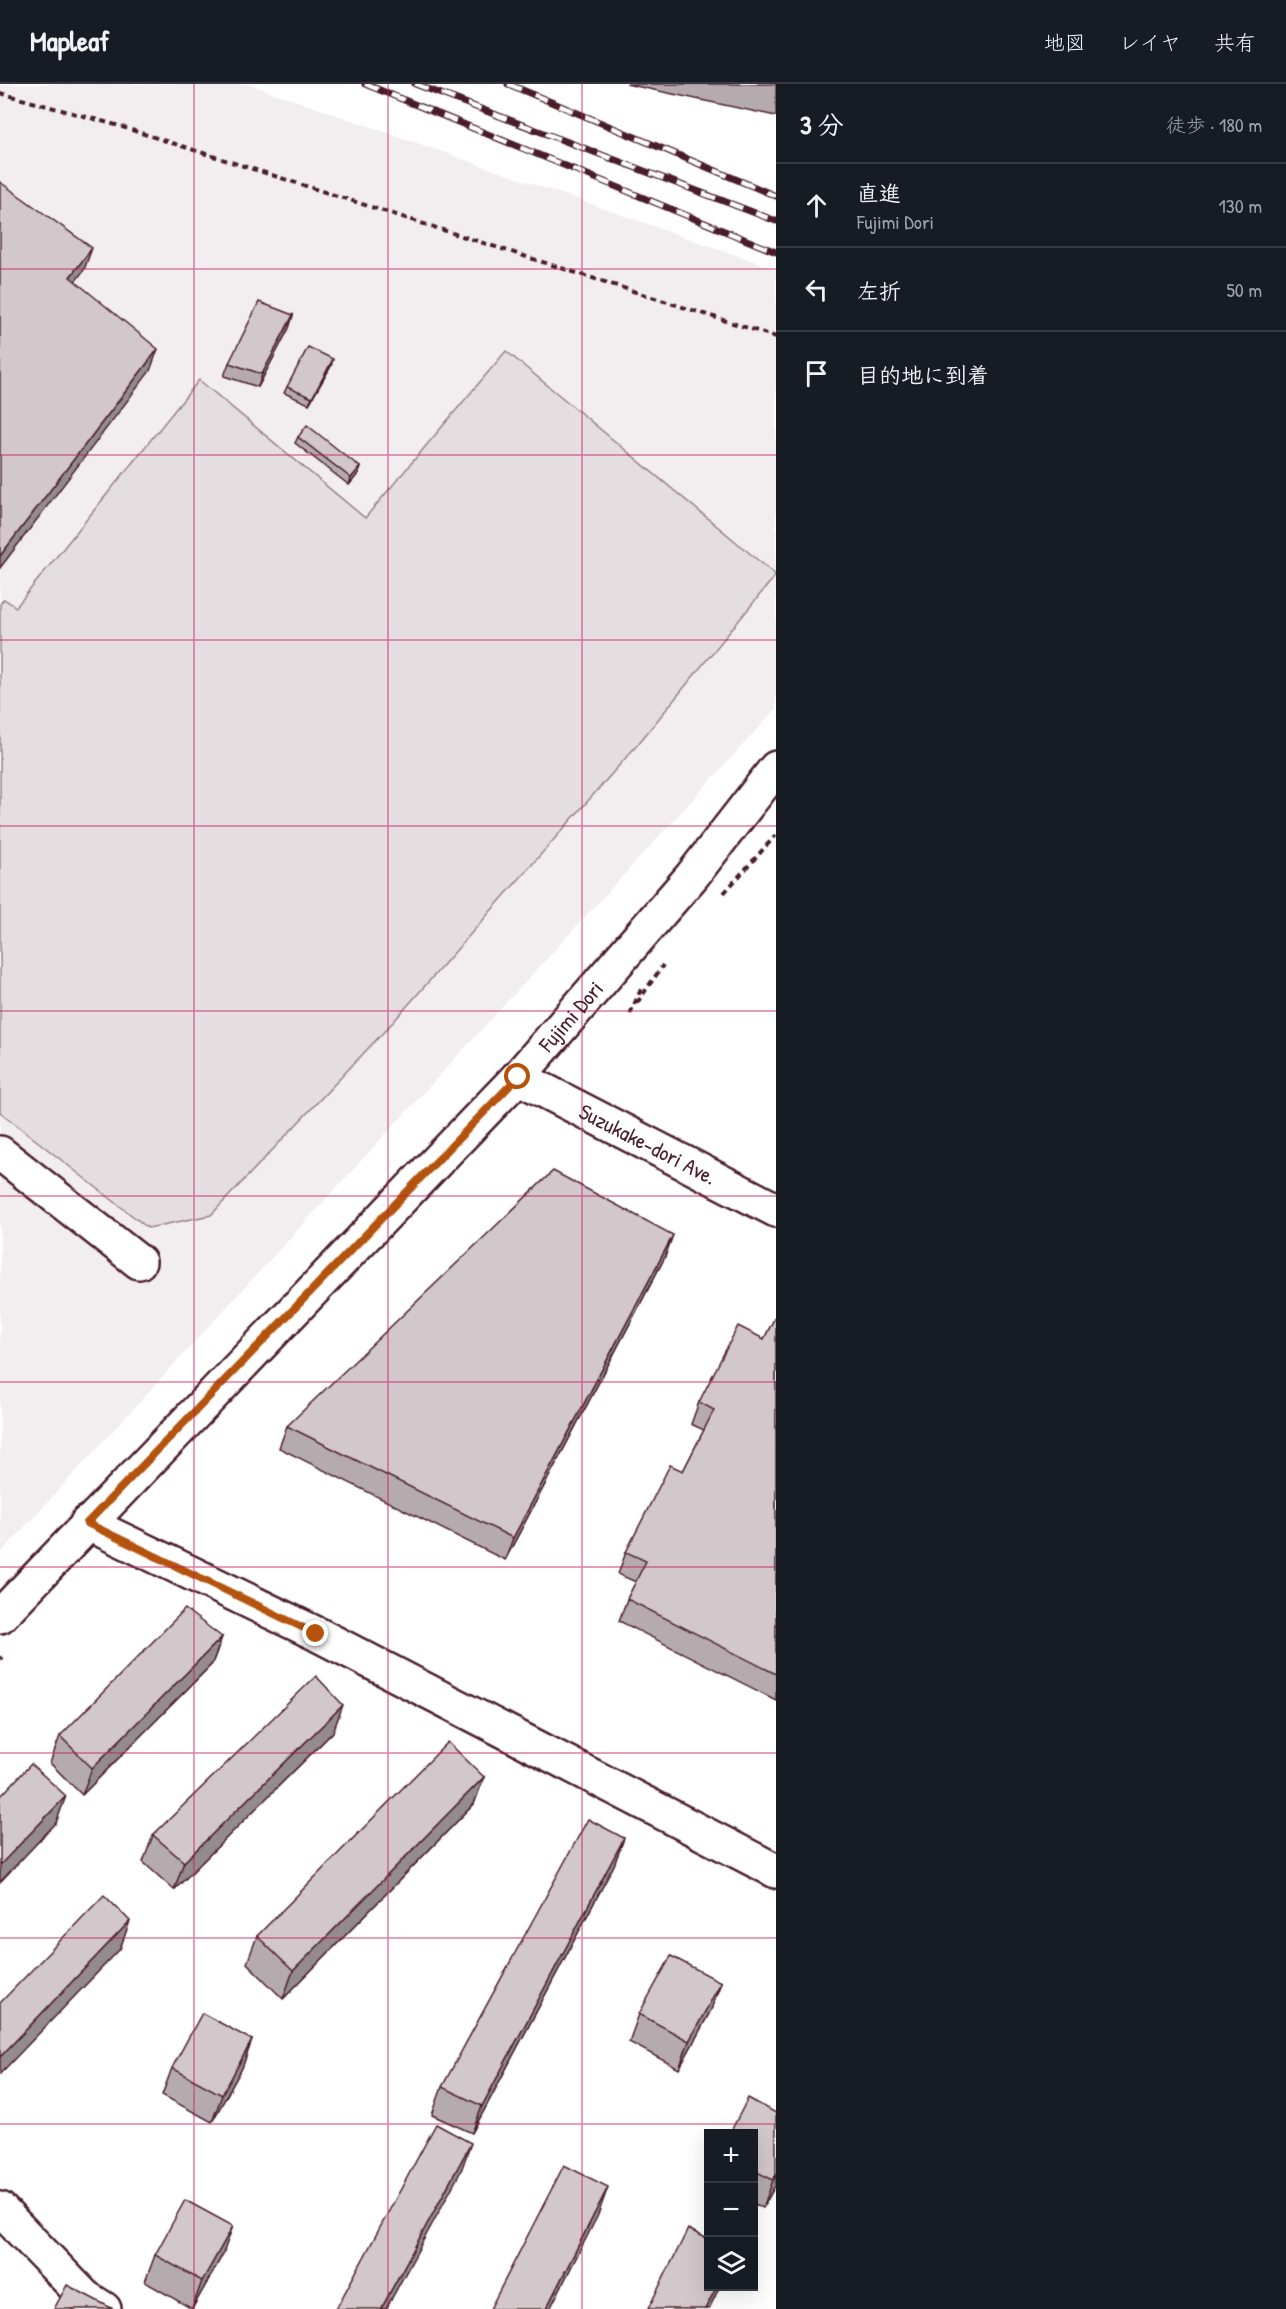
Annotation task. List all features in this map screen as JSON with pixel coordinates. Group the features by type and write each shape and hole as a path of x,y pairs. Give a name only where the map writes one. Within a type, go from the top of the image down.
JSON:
{"street":[{"name":"Fujimi Dori","path":"0,1616 518,1077 692,876 776,768"},
{"name":"Suzukake-dori Ave.","path":"518,1077 776,1210"},
{"path":"0,1153 139,1262"},
{"path":"87,1523 316,1634 776,1871"},
{"path":"0,2209 85,2297 104,2309"}],"path":[{"path":"0,93 116,125 776,338"},
{"path":"723,894 776,836"},
{"path":"630,1014 668,956"}],"shaded area":[{"path":"0,84 249,84 776,269 776,709 0,1554"},
{"path":"506,351 776,575 638,744 394,1021 211,1215 148,1228 0,1112 0,604 4,599 16,607 199,380 365,518"}],"building":[{"path":"0,182 92,248 70,277 158,349 0,556"},
{"path":"259,302 293,315 262,374 229,363"},
{"path":"308,347 333,359 312,398 287,387"},
{"path":"307,425 360,467 351,478 298,437"},
{"path":"553,1171 673,1235 513,1538 287,1426"},
{"path":"776,1315 776,1674 627,1599 646,1561 626,1552 670,1465 683,1471 714,1410 699,1402 738,1326 764,1339"},
{"path":"185,1609 222,1637 92,1768 60,1736"},
{"path":"316,1676 343,1705 184,1862 153,1835"},
{"path":"448,1742 484,1777 293,1971 257,1936"},
{"path":"31,1764 66,1796 0,1865 0,1797"},
{"path":"588,1819 624,1838 482,2106 442,2087"},
{"path":"104,1895 130,1921 0,2057 0,2003"},
{"path":"671,1956 721,1982 689,2041 639,2014"},
{"path":"202,2013 252,2040 222,2095 172,2068"},
{"path":"748,2098 776,2113 776,2175 773,2180 758,2172 758,2129 732,2129"},
{"path":"436,2124 471,2143 381,2309 336,2309"},
{"path":"564,2165 608,2187 546,2309 490,2309"},
{"path":"185,2200 233,2226 202,2281 155,2255"},
{"path":"688,2229 704,2237 704,2291 714,2291 705,2309 648,2309"},
{"path":"67,2285 113,2309 54,2309"}],"railway":[{"path":"365,84 776,252"},
{"path":"415,84 776,221"},
{"path":"508,84 776,196"}],"route":[{"path":"316,1634 87,1523 518,1077"}]}
